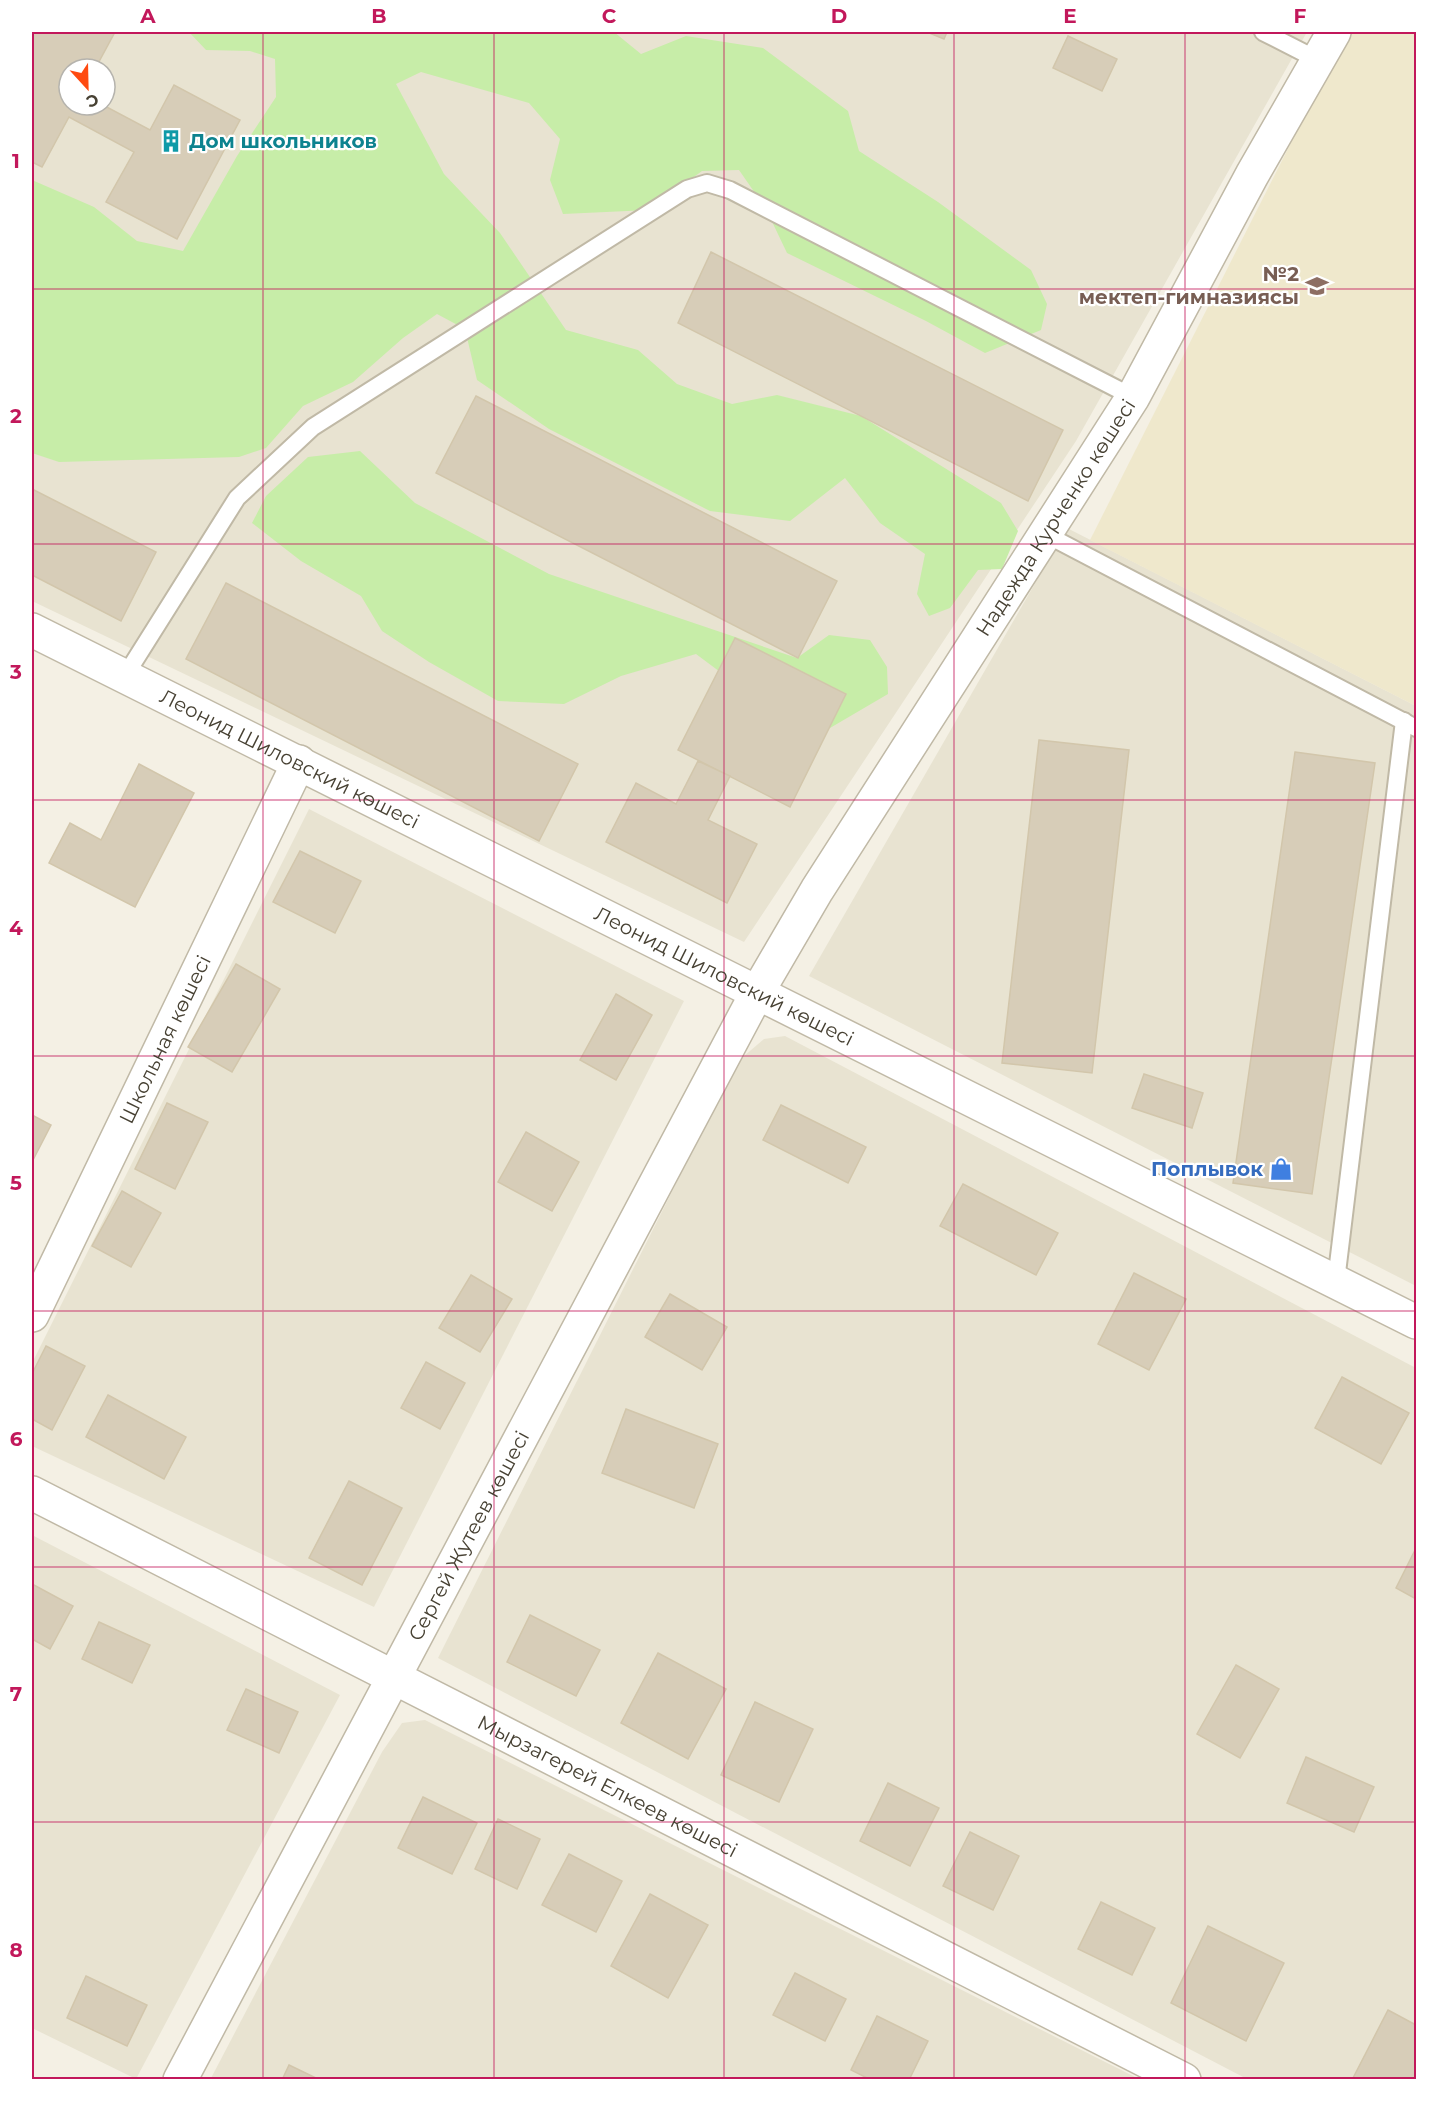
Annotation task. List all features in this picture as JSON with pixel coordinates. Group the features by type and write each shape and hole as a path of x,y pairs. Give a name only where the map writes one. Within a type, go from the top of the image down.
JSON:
{"street":[{"name":"Надежда Курченко көшесі","path":"758,991 817,890 1047,535 1133,397 1252,175 1335,32"},
{"name":"Леонид Шиловский көшесі","path":"32,630 1416,1322"},
{"name":"Школьная көшесі","path":"32,1315 299,762"},
{"name":"Сергей Жутеев көшесі","path":"180,2079 758,991"},
{"name":"Мырзагерей Елкеев көшесі","path":"32,1493 1184,2079"}],"lane":[{"path":"1263,32 1318,60"},
{"path":"125,676 237,498 313,427 687,189 707,183 730,190 1133,397"},
{"path":"1047,535 1410,724 1336,1281"}],"shaded area":[{"path":"32,32 1307,32 1076,441 744,942 32,601"},
{"name":"№2 мектеп-гимназиясы","path":"1347,32 1416,32 1416,706 1090,540"},
{"path":"1067,528 1416,706 1416,1286 809,976"},
{"path":"309,809 684,1001 374,1607 32,1446 32,1363"},
{"path":"785,1036 1416,1368 1416,2079 1247,2079 438,1658 737,1062 764,1039"},
{"path":"32,1535 340,1695 136,2079 32,2028"},
{"path":"425,1720 1139,2079 210,2080 382,1752 402,1723"}],"green space":[{"path":"189,32 614,32 641,54 686,36 763,48 848,111 859,151 938,202 1031,270 1047,304 1041,330 985,353 926,321 787,253 766,209 739,170 702,171 649,210 563,214 550,180 560,139 529,103 421,72 396,84 444,174 500,233 566,330 638,350 677,384 732,404 777,395 861,416 1001,503 1018,531 1002,569 978,570 950,608 929,616 917,594 925,554 880,523 845,478 790,521 710,511 549,429 477,380 465,329 437,314 403,338 353,382 303,406 266,448 239,457 59,462 32,453 32,180 94,207 137,241 183,251 237,156 276,97 275,59 250,51 206,50"},
{"path":"360,451 415,503 549,574 797,658 829,635 870,640 887,667 888,694 830,728 787,722 696,654 621,676 564,704 498,701 429,662 382,631 361,596 301,561 252,523 266,496 308,457"}],"building":[{"name":"Дом школьников","path":"32,32 115,32 101,57 57,57 57,117 69,117 42,167 32,162"},
{"path":"927,32 947,32 944,39"},
{"path":"1068,36 1117,59 1102,91 1053,68"},
{"name":"Дом школьников","path":"174,85 240,120 177,239 106,202 134,152 69,117 117,117 117,112 150,130"},
{"path":"711,252 1063,430 1028,501 678,323"},
{"path":"476,396 837,581 798,658 436,473"},
{"path":"32,489 156,552 121,621 32,575"},
{"path":"226,583 578,764 539,841 186,659"},
{"path":"735,638 846,694 790,807 678,750"},
{"path":"1039,740 1129,750 1092,1073 1002,1063"},
{"path":"1295,752 1375,763 1312,1194 1233,1183"},
{"path":"698,761 730,776 708,820 757,844 727,903 606,842 636,783 676,804"},
{"path":"139,764 194,793 135,907 49,863 70,823 101,840"},
{"path":"300,851 361,881 335,933 273,902"},
{"path":"236,964 280,989 232,1072 188,1047"},
{"path":"616,994 652,1015 616,1080 580,1060"},
{"path":"1144,1074 1203,1093 1192,1128 1132,1108"},
{"path":"167,1103 208,1122 175,1189 135,1169"},
{"path":"781,1105 866,1147 848,1183 763,1140"},
{"path":"32,1115 51,1125 32,1162"},
{"path":"526,1132 579,1162 552,1211 498,1182"},
{"path":"963,1184 1058,1233 1036,1275 940,1226"},
{"path":"122,1191 161,1213 131,1267 92,1246"},
{"path":"1134,1273 1186,1299 1149,1370 1098,1344"},
{"path":"471,1275 512,1299 480,1352 439,1328"},
{"path":"670,1294 727,1327 702,1370 645,1337"},
{"path":"46,1346 85,1366 52,1430 32,1419 32,1374"},
{"path":"426,1362 465,1383 440,1429 401,1408"},
{"path":"1342,1377 1409,1413 1381,1464 1315,1428"},
{"path":"108,1395 186,1437 164,1479 86,1437"},
{"path":"626,1409 718,1444 694,1508 602,1473"},
{"path":"349,1481 402,1508 362,1585 309,1558"},
{"path":"1416,1548 1416,1599 1396,1588"},
{"path":"32,1584 73,1606 50,1649 32,1639"},
{"path":"530,1615 600,1650 576,1696 507,1662"},
{"path":"99,1622 150,1645 132,1683 82,1659"},
{"path":"658,1653 726,1689 688,1759 621,1723"},
{"path":"1236,1665 1279,1689 1240,1758 1197,1734"},
{"path":"246,1689 298,1712 279,1753 227,1730"},
{"path":"755,1702 813,1729 779,1802 721,1775"},
{"path":"1306,1757 1374,1787 1354,1832 1287,1803"},
{"path":"888,1783 939,1808 910,1866 860,1841"},
{"path":"423,1797 477,1823 452,1874 398,1848"},
{"path":"498,1819 540,1839 517,1889 475,1869"},
{"path":"970,1832 1019,1856 993,1910 943,1886"},
{"path":"569,1854 622,1881 596,1932 542,1905"},
{"path":"650,1894 708,1925 668,1998 611,1966"},
{"path":"1101,1902 1155,1928 1132,1975 1078,1949"},
{"path":"1208,1926 1284,1963 1246,2041 1171,2003"},
{"path":"795,1973 846,1999 825,2041 773,2015"},
{"path":"86,1976 147,2005 127,2046 67,2018"},
{"path":"1388,2010 1416,2025 1416,2080 1352,2080"},
{"path":"877,2016 928,2041 909,2080 871,2080 851,2070"},
{"path":"289,2065 320,2080 282,2080"}],"place":[{"name":"Дом школьников","path":"171,141"},
{"name":"№2 мектеп-гимназиясы","path":"1317,286"},
{"name":"Поплывок","path":"1281,1169"}]}
